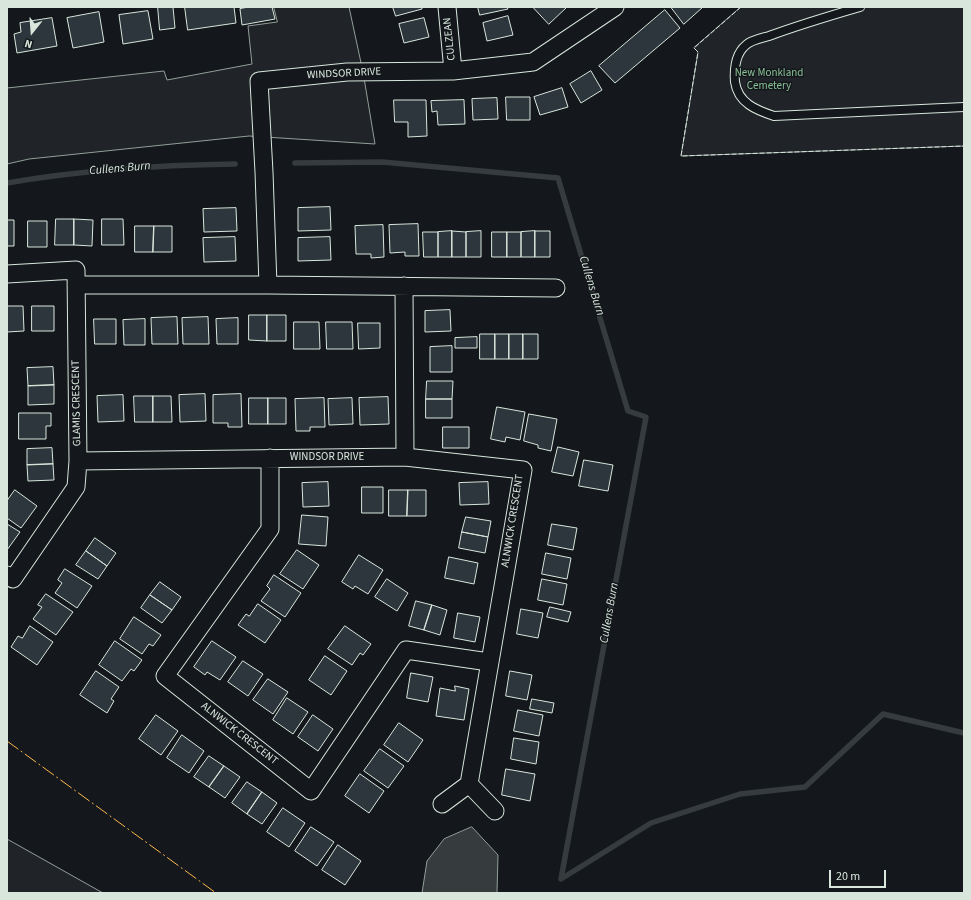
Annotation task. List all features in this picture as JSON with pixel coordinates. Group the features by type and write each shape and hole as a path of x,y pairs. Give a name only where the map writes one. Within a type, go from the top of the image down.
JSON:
{"street":[{"name":"CULZEAN","path":"447,7 453,71"},
{"name":"WINDSOR DRIVE","path":"268,285 259,81 347,72 453,71 534,62 615,7"},
{"name":"GLAMIS CRESCENT","path":"7,274 76,270 78,461 76,487 13,579 7,575"},
{"path":"76,285 556,288"},
{"path":"404,286 406,457"},
{"name":"WINDSOR DRIVE","path":"78,461 406,457"},
{"name":"ALNWICK CRESCENT","path":"406,457 523,470 469,784"},
{"name":"ALNWICK CRESCENT","path":"270,458 270,529 166,676 311,791 406,650 489,662"},
{"path":"442,804 469,784 495,811"}],"lane":[{"path":"860,7 794,26 747,44 740,52 735,64 736,89 743,100 756,110 774,116 964,107"}],"green space":[{"path":"274,7 349,7 363,72 375,144 249,136 29,159 7,164 7,88 164,71 167,80 252,64 248,26 277,22"},
{"name":"New Monkland Cemetery","path":"741,7 964,7 964,146 681,156 698,52 694,48"},
{"path":"7,839 103,893 7,893"}],"shaded area":[{"path":"472,827 498,855 497,893 422,893 427,861 444,839"}],"building":[{"path":"158,7 173,7 175,28 160,30"},
{"path":"185,7 234,7 236,23 188,30"},
{"path":"249,7 272,7 275,19 242,25 240,9"},
{"path":"393,7 422,7 422,9 396,16"},
{"path":"478,7 507,7 508,9 480,15"},
{"path":"533,7 567,7 549,24"},
{"path":"671,7 703,7 684,24"},
{"path":"665,10 680,28 615,83 599,66"},
{"path":"148,11 153,39 123,44 119,15"},
{"path":"99,12 104,42 73,48 67,18"},
{"path":"508,16 513,35 487,41 483,23"},
{"path":"52,18 57,46 17,53 14,34 21,32 20,23"},
{"path":"424,18 429,37 404,43 399,24"},
{"path":"591,71 602,90 581,103 570,84"},
{"path":"562,88 568,107 540,115 534,97"},
{"path":"506,97 530,97 530,120 507,120"},
{"path":"497,98 498,119 473,120 472,99"},
{"path":"394,100 426,100 427,136 408,137 408,122 395,122"},
{"path":"464,100 465,124 438,125 437,111 432,112 431,101"},
{"path":"330,207 331,230 298,231 298,208"},
{"path":"236,208 237,231 204,232 203,209"},
{"path":"56,219 74,219 74,245 55,245"},
{"path":"74,219 93,220 92,246 74,245"},
{"path":"102,219 123,219 124,245 102,245"},
{"path":"7,220 14,220 14,246 7,246"},
{"path":"28,221 47,221 47,247 28,247"},
{"path":"418,224 419,256 405,256 405,252 390,253 389,225"},
{"path":"383,225 384,257 371,258 371,254 356,254 355,226"},
{"path":"135,226 154,226 153,252 135,252"},
{"path":"154,226 172,226 172,252 153,252"},
{"path":"452,231 466,232 466,257 452,257"},
{"path":"452,231 452,257 438,257 438,232"},
{"path":"481,231 481,257 466,257 466,232"},
{"path":"535,231 550,231 550,257 535,257"},
{"path":"535,231 535,257 521,257 521,232"},
{"path":"423,232 438,232 438,257 424,257"},
{"path":"492,232 507,232 507,257 492,257"},
{"path":"507,232 521,232 521,257 507,257"},
{"path":"235,237 236,261 204,262 203,238"},
{"path":"330,237 331,260 298,261 298,238"},
{"path":"7,306 23,306 24,331 7,332"},
{"path":"32,306 54,306 54,331 32,331"},
{"path":"450,310 451,331 425,332 425,311"},
{"path":"249,315 267,315 267,341 249,340"},
{"path":"267,315 286,315 286,341 267,341"},
{"path":"177,317 178,344 152,344 151,318"},
{"path":"208,317 209,344 183,344 182,318"},
{"path":"238,318 238,344 217,344 216,319"},
{"path":"94,319 116,319 116,344 95,344"},
{"path":"145,319 145,345 124,345 123,320"},
{"path":"294,322 319,322 320,349 294,349"},
{"path":"326,322 352,322 353,349 327,349"},
{"path":"358,323 380,323 380,348 359,349"},
{"path":"480,334 495,334 495,359 480,359"},
{"path":"495,334 509,334 509,359 495,359"},
{"path":"509,334 523,334 523,359 509,359"},
{"path":"523,334 538,334 538,359 523,359"},
{"path":"477,337 477,348 455,348 455,338"},
{"path":"452,346 452,372 430,372 430,347"},
{"path":"53,367 54,385 28,386 27,368"},
{"path":"427,381 453,381 452,399 426,399"},
{"path":"54,385 54,404 28,405 28,386"},
{"path":"205,394 206,421 180,422 179,395"},
{"path":"241,394 242,427 228,427 228,423 213,423 213,395"},
{"path":"123,395 124,421 98,422 97,396"},
{"path":"134,396 153,396 153,422 135,422"},
{"path":"153,396 171,396 172,422 153,422"},
{"path":"388,397 389,424 360,425 359,398"},
{"path":"249,398 268,398 268,424 249,424"},
{"path":"268,398 286,398 286,424 268,424"},
{"path":"324,398 325,427 310,427 310,431 296,431 295,399"},
{"path":"352,398 353,424 329,425 328,399"},
{"path":"426,399 452,399 452,418 426,418"},
{"path":"497,407 525,412 520,440 506,437 505,442 491,439"},
{"path":"19,413 51,413 51,426 46,426 46,439 19,439"},
{"path":"529,414 557,419 551,451 538,448 538,445 524,441"},
{"path":"443,427 469,427 469,448 443,448"},
{"path":"558,447 579,452 573,476 552,472"},
{"path":"52,448 53,464 27,465 27,449"},
{"path":"584,460 613,465 608,491 579,486"},
{"path":"53,464 54,480 28,481 27,465"},
{"path":"328,482 329,506 303,507 302,483"},
{"path":"488,482 489,504 460,505 459,483"},
{"path":"362,487 383,487 383,513 362,513"},
{"path":"15,490 37,506 21,528 7,518 7,501"},
{"path":"389,490 408,490 407,516 389,516"},
{"path":"408,490 426,490 426,516 407,516"},
{"path":"302,515 328,517 326,546 299,544"},
{"path":"466,517 491,521 488,537 462,532"},
{"path":"7,524 20,532 7,550"},
{"path":"552,524 577,528 573,550 548,545"},
{"path":"462,532 488,537 485,553 459,548"},
{"path":"95,538 116,553 107,566 86,551"},
{"path":"297,550 319,565 303,589 280,574"},
{"path":"86,551 107,566 98,579 76,565"},
{"path":"546,553 571,558 567,579 542,574"},
{"path":"359,555 383,570 368,594 355,586 353,589 342,582"},
{"path":"449,557 478,563 474,584 445,578"},
{"path":"65,569 92,586 77,608 55,593 62,583 58,580"},
{"path":"274,575 301,593 285,617 261,601 270,589 267,586"},
{"path":"387,579 408,593 397,611 375,597"},
{"path":"542,579 567,584 563,605 538,600"},
{"path":"160,582 181,597 172,610 150,595"},
{"path":"46,594 73,612 56,635 33,619 42,607 38,605"},
{"path":"150,595 172,610 162,623 141,608"},
{"path":"416,601 432,605 424,630 409,626"},
{"path":"258,604 281,620 265,643 238,625 246,614 249,616"},
{"path":"432,605 447,610 440,635 424,630"},
{"path":"550,607 571,612 568,622 547,617"},
{"path":"521,609 543,613 538,638 517,634"},
{"path":"458,613 480,617 475,642 454,638"},
{"path":"134,617 161,635 153,646 149,644 142,654 120,639"},
{"path":"30,626 53,642 37,665 11,647 18,636 22,638"},
{"path":"345,626 371,644 363,655 360,653 352,665 328,649"},
{"path":"115,641 142,660 134,671 131,669 122,681 99,665"},
{"path":"212,641 236,657 220,680 207,672 205,675 194,667"},
{"path":"325,656 347,671 331,695 309,680"},
{"path":"243,661 263,674 248,696 228,682"},
{"path":"96,671 119,687 111,699 114,701 107,713 80,695"},
{"path":"510,671 532,675 527,700 506,696"},
{"path":"411,673 433,677 428,702 407,698"},
{"path":"268,679 288,692 273,714 253,700"},
{"path":"455,686 469,689 464,720 436,716 440,688 455,691"},
{"path":"287,698 308,712 293,734 273,720"},
{"path":"532,699 554,703 552,713 530,709"},
{"path":"518,710 543,715 539,736 514,731"},
{"path":"156,715 178,731 161,755 139,739"},
{"path":"313,715 333,729 318,751 298,737"},
{"path":"399,723 423,740 408,762 384,745"},
{"path":"182,735 204,751 189,773 167,758"},
{"path":"514,738 539,742 536,764 511,759"},
{"path":"380,749 404,766 388,788 364,771"},
{"path":"209,756 224,766 209,787 194,777"},
{"path":"224,766 240,777 225,798 209,787"},
{"path":"506,769 535,774 530,801 502,795"},
{"path":"360,774 384,791 369,813 345,796"},
{"path":"247,782 262,792 247,814 232,803"},
{"path":"262,792 277,803 262,824 247,814"},
{"path":"283,808 305,823 289,847 267,832"},
{"path":"311,827 334,842 317,866 295,851"},
{"path":"338,845 361,861 345,885 322,870"}],"waterway":[{"name":"Cullens Burn","path":"295,163 382,162 558,178 628,411 646,417 561,879 651,823 740,794 805,787 883,714 964,733"},
{"name":"Cullens Burn","path":"7,183 35,178 120,169 235,164"}],"fence":[{"path":"741,7 694,48 698,52 681,156 964,146"}],"power":[{"path":"7,741 216,893"}]}
